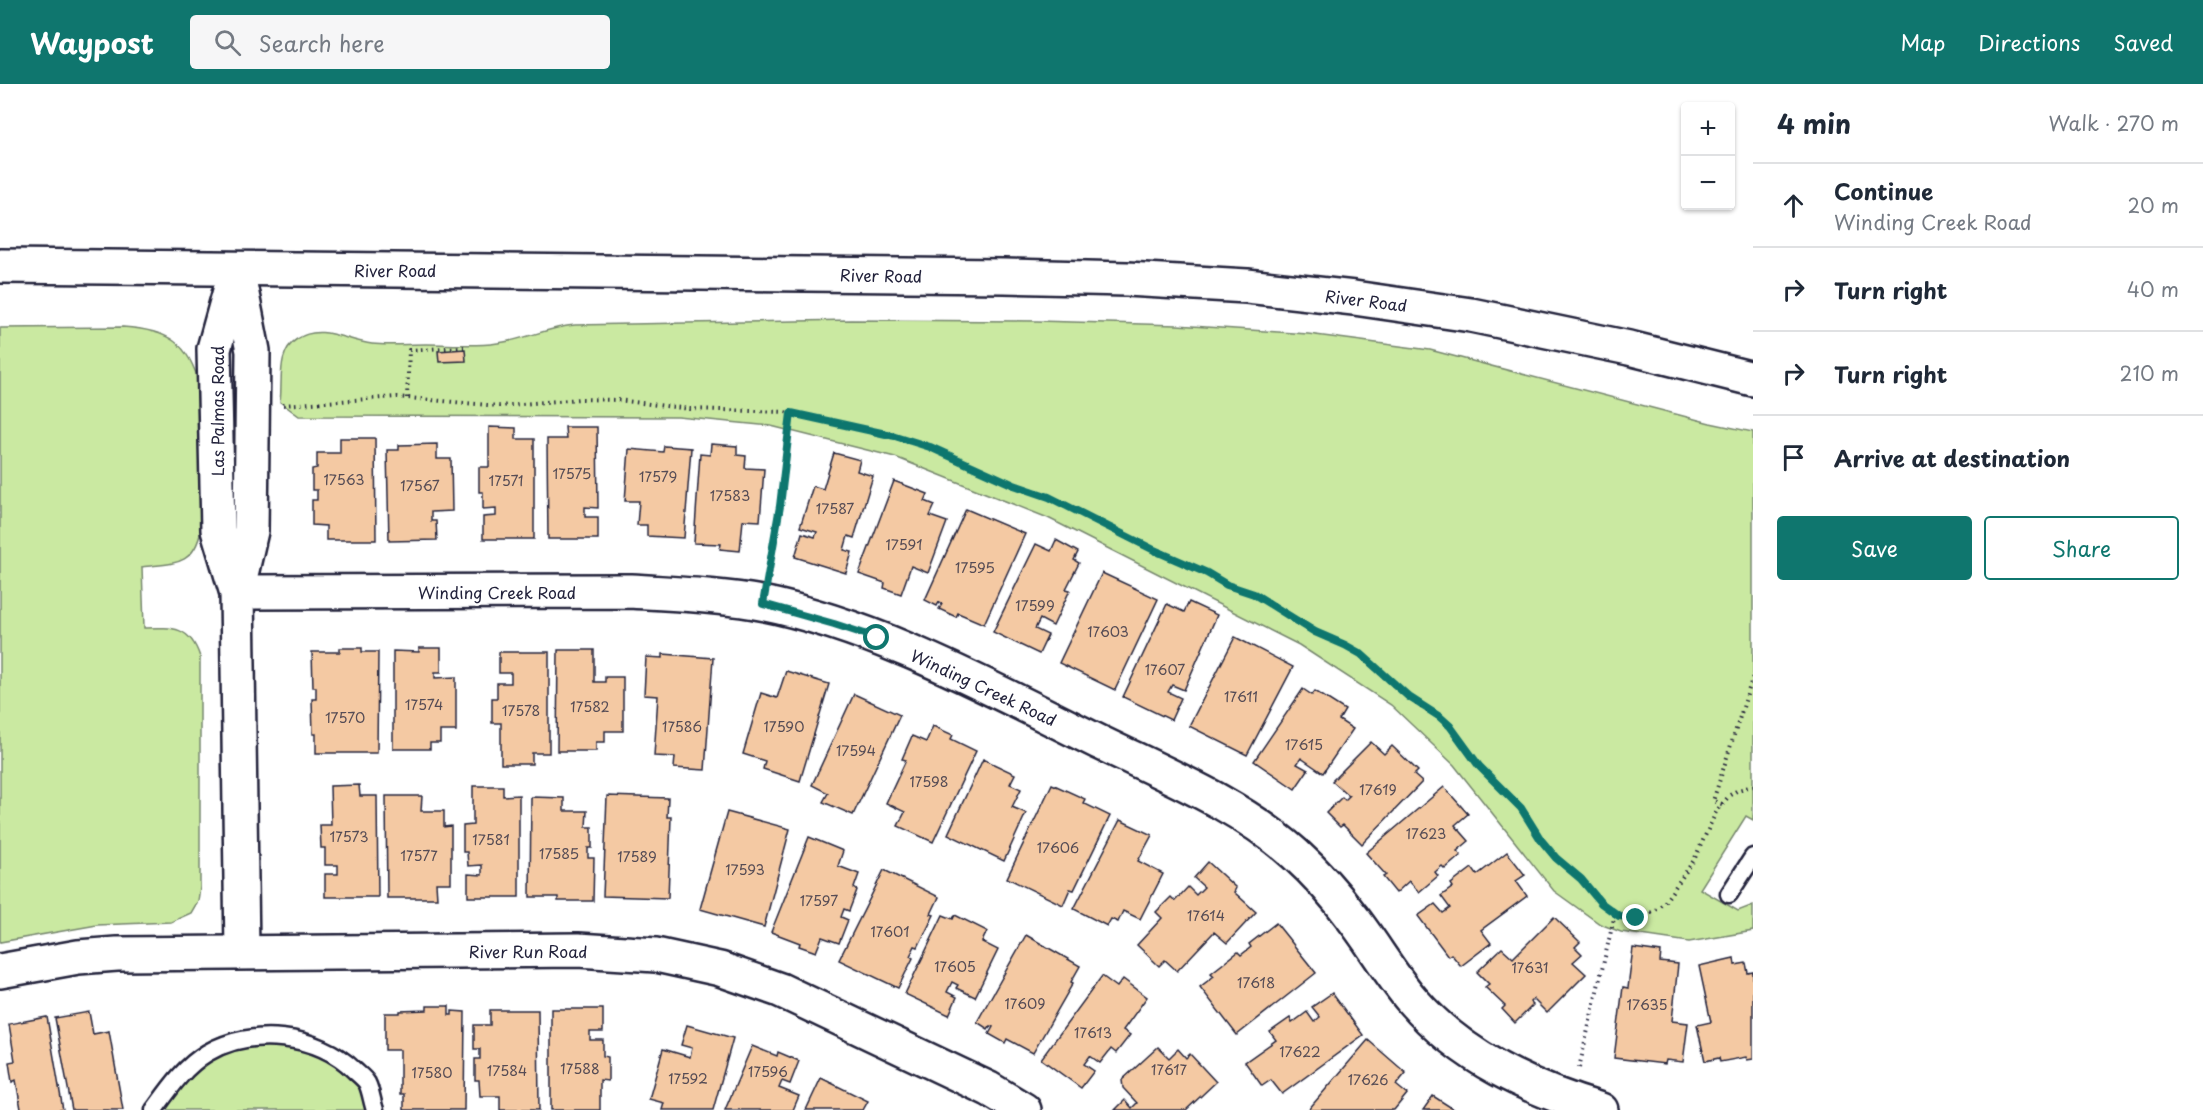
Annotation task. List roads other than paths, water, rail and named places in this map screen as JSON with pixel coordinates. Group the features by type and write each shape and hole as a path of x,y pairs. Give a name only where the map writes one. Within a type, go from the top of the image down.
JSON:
{"street":[{"name":"River Road","path":"0,266 1004,276 1127,279 1247,286 1472,315 1629,348 1753,379"},
{"path":"237,269 254,351 251,531 237,592 242,952"},
{"name":"Winding Creek Road","path":"237,592 631,591 689,595 763,604 834,624 920,656 1229,807 1260,827 1324,882 1412,999 1435,1023 1492,1066 1518,1080 1586,1106"},
{"name":"River Run Road","path":"0,971 78,957 117,954 588,950 656,955 688,961 749,978 798,998 989,1089 1024,1110"}],"lane":[{"path":"1729,894 1753,857"},
{"path":"154,1110 183,1070 208,1052 239,1040 274,1038 308,1042 350,1065 367,1082 375,1110"}]}
